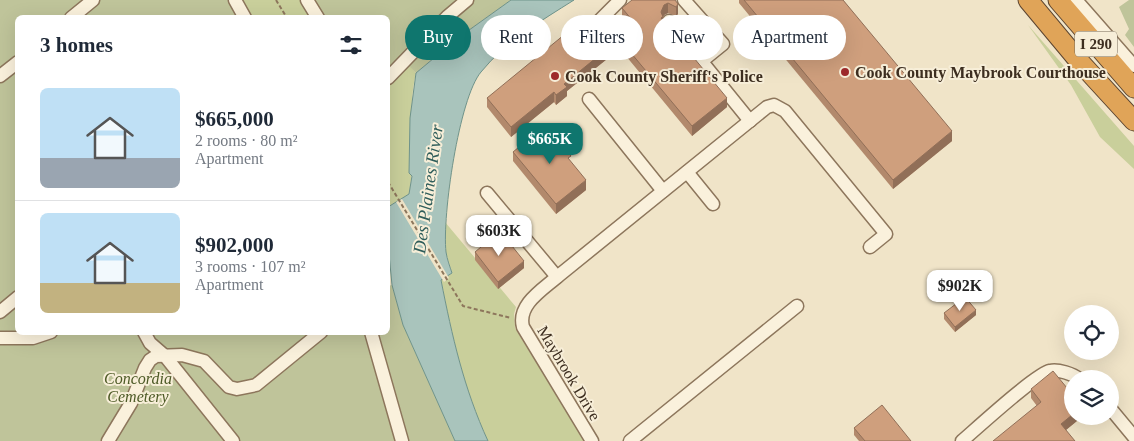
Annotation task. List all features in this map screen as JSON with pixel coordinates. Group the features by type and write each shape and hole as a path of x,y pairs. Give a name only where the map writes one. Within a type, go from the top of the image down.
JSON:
{"highway":[{"name":"I 290","path":"1028,0 1078,60 1134,121"},
{"name":"I 290","path":"1058,0 1134,88"}],"street":[{"path":"75,15 93,0"},
{"path":"235,0 244,15"},
{"path":"307,0 316,15"},
{"path":"390,76 448,16 467,0"},
{"path":"604,15 620,0"},
{"path":"684,0 723,44 702,61 750,121"},
{"path":"1076,0 1134,66"},
{"path":"0,76 15,64"},
{"path":"589,99 663,191"},
{"path":"521,320 528,304 557,277 771,106 781,107 886,234 870,247"},
{"path":"687,172 713,204"},
{"path":"487,192 557,277"},
{"path":"0,312 15,300"},
{"path":"630,441 797,306"},
{"name":"Maybrook Drive","path":"521,320 533,345 592,441"},
{"path":"0,338 34,338 42,335"},
{"path":"146,335 150,343 165,356 233,441"},
{"path":"108,441 131,403 150,360 156,356 195,357 204,361 229,387 237,389 247,388 256,385 317,335"},
{"path":"372,335 402,441"},
{"path":"962,441 1035,379 1050,371 1064,373"},
{"path":"1119,419 1134,437"}],"path":[{"path":"276,0 285,15"},
{"path":"390,185 466,308 521,320"}],"green space":[{"name":"Concordia Cemetery","path":"0,0 241,0 251,15 15,15 15,335 390,335 390,286 392,285 403,325 455,441 0,441"},
{"path":"241,0 301,0 310,15 250,15"},
{"path":"301,0 511,0 490,15 481,15 481,22 471,29 471,15 405,15 405,60 432,60 416,73 408,65 390,85 390,15 310,15"},
{"path":"1129,0 1134,0 1134,47 1125,35 1129,29 1119,7"},
{"path":"1028,25 1134,146 1134,169 1100,137 1071,85"},
{"path":"408,64 416,73 412,104 412,164 409,194 390,206 390,85"},
{"path":"445,222 516,307 514,314 515,328 584,441 488,441 465,382 441,280 452,273 446,253"}],"water":[{"path":"511,0 574,0 551,15 490,15"},
{"name":"Des Plaines River","path":"481,22 481,60 492,60 481,72 473,86 459,131 450,186 445,235 446,252 452,273 441,280 465,382 488,441 455,441 403,325 392,285 390,206 409,194 412,176 409,173 410,118 416,73 432,60 471,60 471,29"}],"pier":[{"path":"402,199 449,278 444,282 396,202"}],"building":[{"path":"632,0 675,0 678,4 676,7 668,3 664,5 661,12 662,15 653,15 653,60 696,60 727,98 692,126 637,60 643,60 643,15 628,15 622,8"},
{"name":"Cook County Maybrook Courthouse","path":"744,0 843,0 952,131 893,180 794,60 846,60 846,15 756,15"},
{"path":"561,37 561,60 593,60 564,84 567,87 556,95 554,92 511,127 487,98 533,60 551,60 551,46"},
{"path":"543,127 559,147 562,144 571,156 568,158 586,180 556,204 513,152"},
{"path":"500,231 524,261 498,282 475,252"},
{"path":"965,297 976,310 955,327 944,313"},
{"path":"1053,371 1064,384 1064,422 1061,424 1075,441 993,441 1041,402 1031,389"},
{"path":"882,405 911,441 865,441 854,428"}],"place":[{"name":"Cook County Maybrook Courthouse","path":"845,72"},
{"name":"Cook County Sheriff's Police","path":"555,76"}]}
